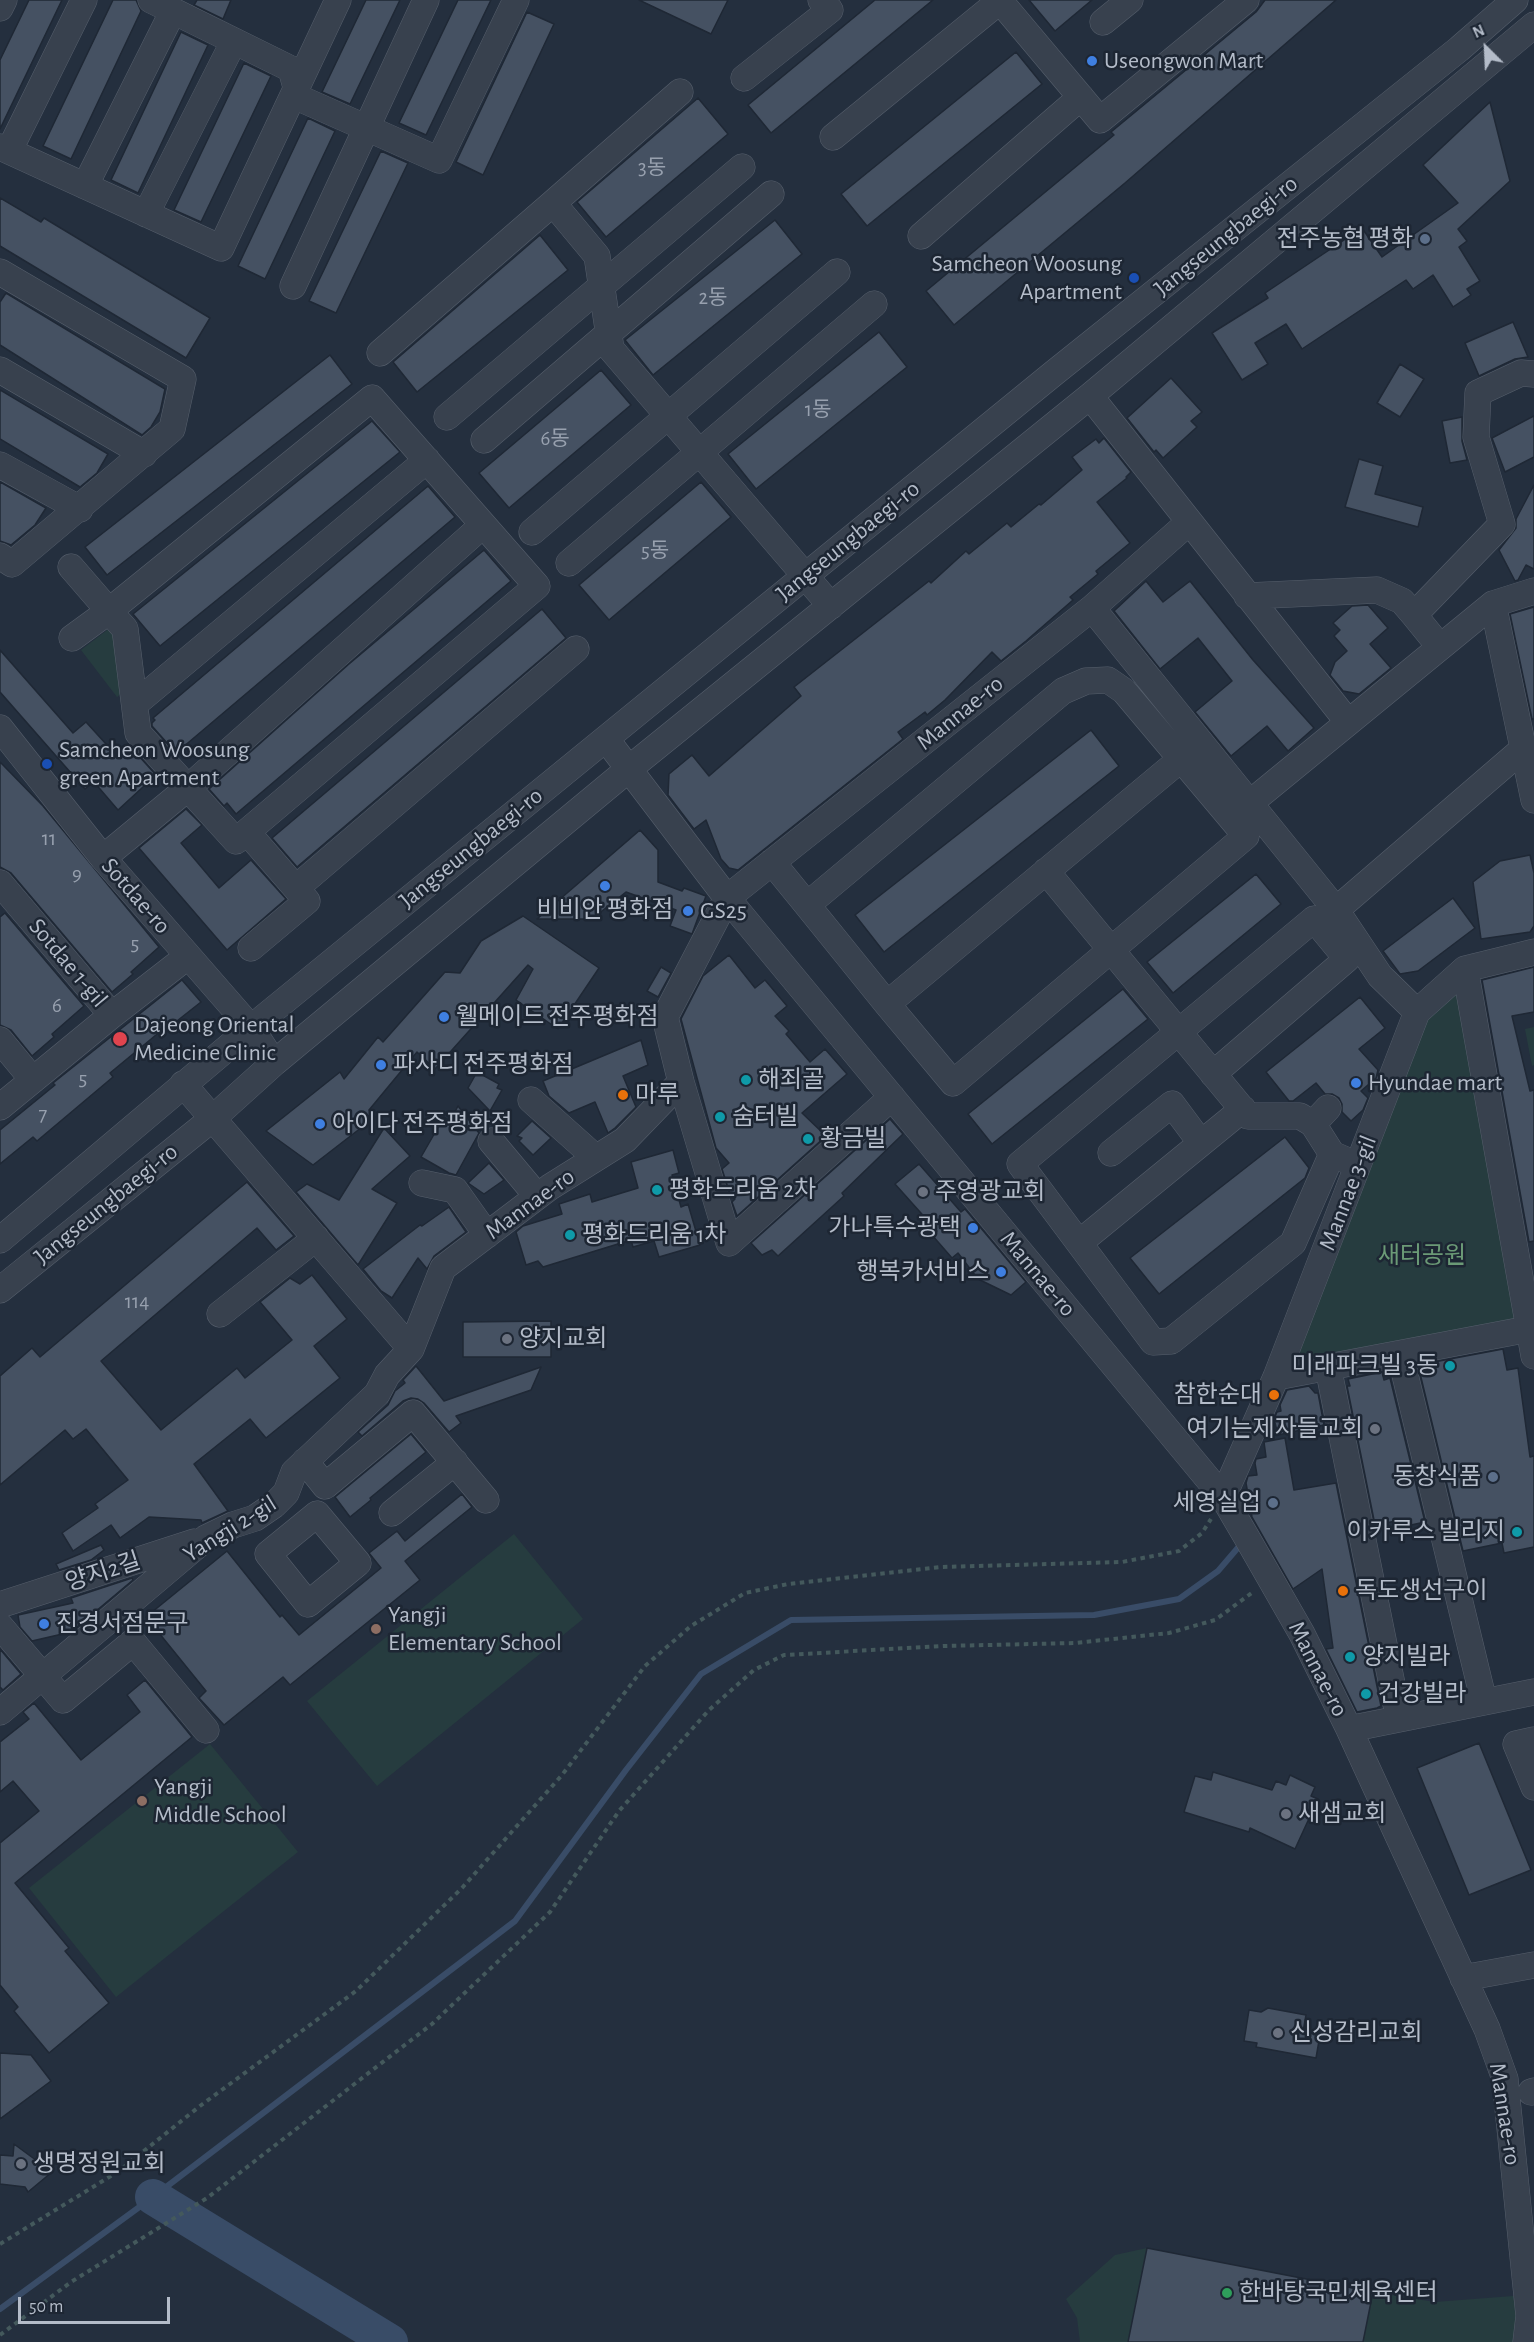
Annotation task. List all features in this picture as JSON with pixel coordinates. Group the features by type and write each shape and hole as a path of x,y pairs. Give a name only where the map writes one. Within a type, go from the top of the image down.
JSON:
{"street":[{"path":"0,8 4,0"},
{"path":"84,0 4,149 220,248 338,0"},
{"path":"293,286 426,0"},
{"path":"85,186 158,3 291,69 299,98 439,160 516,0"},
{"path":"744,78 830,10 822,0"},
{"path":"1103,22 1130,0"},
{"path":"833,137 1000,1 1100,120 1246,0"},
{"name":"Jangseungbaegi-ro","path":"0,1240 183,1084 606,739 1489,10 1515,0"},
{"name":"Jangseungbaegi-ro","path":"0,1290 212,1119 274,1063 630,768 1090,396 1528,35"},
{"path":"146,214 234,41"},
{"path":"380,353 680,92"},
{"path":"921,236 1081,97"},
{"path":"447,417 742,167"},
{"path":"484,440 771,194"},
{"path":"553,203 597,256 611,349 831,606"},
{"path":"0,272 183,379 172,429 80,509 12,564 0,556"},
{"path":"532,532 837,272"},
{"path":"569,562 874,304"},
{"path":"0,370 144,454"},
{"path":"1414,615 1502,524 1476,437 1478,393 1521,373 1534,374"},
{"path":"1090,396 1188,523 1348,722"},
{"path":"71,567 109,611 125,629 138,733 236,841 537,586 372,398 109,611 72,639"},
{"path":"135,704 426,460"},
{"path":"0,465 80,509"},
{"name":"Mannae-ro","path":"892,1097 729,1243 681,1082 665,1017 727,898 1092,608 1188,523"},
{"path":"103,858 189,787 483,525"},
{"path":"1247,596 1377,590 1402,601 1440,647"},
{"path":"1250,803 1493,604 1534,591"},
{"path":"1493,604 1534,800"},
{"path":"1092,608 1336,910 1380,976 1418,1012"},
{"path":"296,888 576,649"},
{"path":"772,862 887,1004 953,1083 1246,836 1124,691 1108,680 1086,681 1063,691 807,905"},
{"name":"Sotdae-ro","path":"0,728 103,858 251,1028 274,1063"},
{"name":"Mannae-ro","path":"606,739 727,898 1223,1497 1302,1634 1487,2029 1505,2079 1531,2316 1526,2342"},
{"path":"1336,910 1523,749"},
{"path":"887,1004 1181,759"},
{"path":"247,832 307,901 250,948"},
{"path":"1046,871 1178,1031 1213,1074 1243,1109 1248,1116 1321,1116 1332,1154 1293,1244 1170,1341 1153,1342 1020,1164 1178,1031 1314,919 1347,959 1213,1074"},
{"name":"Sotdae 1-gil","path":"0,883 112,1015"},
{"name":"Mannae 3-gil","path":"1223,1497 1276,1377 1418,1012 1465,969 1534,952"},
{"name":"Sotdae 1-gil","path":"0,1107 112,1015 188,957"},
{"path":"1465,969 1532,1329 1534,1356"},
{"path":"0,1040 33,1080"},
{"name":"Mannae-ro","path":"411,1349 442,1269 537,1197 626,1140 681,1082"},
{"path":"183,1084 411,1349"},
{"path":"531,1100 596,1158"},
{"path":"1111,1153 1172,1104 1202,1143"},
{"path":"1079,1243 1243,1109"},
{"path":"491,1141 537,1197"},
{"path":"1332,1154 1358,1165"},
{"path":"422,1182 455,1190 487,1234"},
{"path":"220,1314 316,1238"},
{"path":"1276,1377 1532,1329"},
{"name":"Yangji 2-gil","path":"0,1712 206,1538 233,1525 255,1518 274,1505 286,1493 294,1472 376,1394 387,1375 411,1349"},
{"path":"1400,1354 1484,1702"},
{"path":"1328,1367 1399,1719"},
{"path":"305,1461 325,1486 413,1413 486,1500"},
{"path":"392,1513 454,1462"},
{"path":"274,1505 296,1531"},
{"name":"양지2길","path":"0,1605 206,1538"},
{"path":"0,1626 63,1700 133,1642 206,1730"},
{"path":"1348,1729 1534,1692"},
{"path":"1534,1740 1516,1744 1534,1787"},
{"path":"1463,1978 1534,1965"}],"path":[{"path":"0,2244 119,2171 201,2106 356,1991 462,1888 562,1775 645,1666 691,1626 745,1593 788,1584 940,1567 1122,1562 1179,1551 1203,1533 1223,1497"},
{"path":"0,2335 71,2282 207,2198 432,2024 550,1912 619,1811 709,1710 754,1670 784,1655 1075,1642 1168,1633 1215,1620 1270,1580"}],"green space":[{"path":"119,621 132,685 117,697 81,650"},
{"name":"새터공원","path":"1465,969 1529,1329 1276,1377 1417,1012"},
{"path":"1534,1027 1534,1065 1532,1066 1525,1029"},
{"path":"514,1534 583,1619 377,1786 307,1701"},
{"path":"210,1744 298,1852 116,1997 29,1888"},
{"name":"한바탕국민체육센터","path":"1147,2248 1435,2302 1526,2295 1526,2342 1080,2342 1077,2318 1066,2299 1115,2255"}],"building":[{"path":"29,0 62,0 0,129 0,60"},
{"path":"113,0 136,0 141,11 71,159 43,146"},
{"path":"197,0 231,0 223,19 194,5"},
{"path":"366,0 400,0 350,104 322,92"},
{"path":"458,0 491,0 426,135 399,123"},
{"path":"639,0 728,0 711,34"},
{"path":"875,0 933,0 771,133 748,105"},
{"path":"1029,0 1092,0 1055,31"},
{"path":"1265,0 1336,0 1125,183 954,325 926,291 1114,135 1111,132 1256,12"},
{"path":"527,12 554,24 483,175 456,162"},
{"path":"181,32 208,45 138,193 111,180"},
{"path":"1016,52 1042,84 867,226 841,194"},
{"path":"244,63 271,76 201,222 174,210"},
{"path":"698,98 728,134 606,237 577,202"},
{"path":"1490,102 1510,181 1458,229 1467,241 1459,247 1480,281 1467,289 1471,295 1453,307 1433,275 1413,289 1406,280 1302,349 1286,324 1255,343 1268,364 1242,380 1212,333 1268,298 1265,293 1362,228 1382,257 1458,203 1423,165"},
{"path":"308,118 335,131 265,279 238,266"},
{"path":"381,151 408,163 336,313 309,301"},
{"path":"0,198 41,222 44,218 210,318 186,358 0,246"},
{"path":"775,220 802,254 653,375 625,340"},
{"path":"540,235 568,270 417,392 393,362"},
{"path":"6,293 165,389 160,412 151,427 142,435 0,345 0,302"},
{"path":"1513,322 1528,357 1515,359 1479,376 1465,343"},
{"path":"879,332 907,367 756,489 728,454"},
{"path":"330,355 352,384 107,575 85,547"},
{"path":"1400,364 1424,379 1400,417 1377,403"},
{"path":"601,370 631,405 509,508 479,473"},
{"path":"1171,378 1202,412 1191,421 1197,427 1163,458 1156,450 1154,452 1127,418"},
{"path":"0,390 108,454 97,473 80,487 0,439"},
{"path":"1534,416 1534,457 1505,472 1492,438"},
{"path":"1462,417 1462,441 1467,460 1450,463 1442,421"},
{"path":"372,421 400,452 160,646 133,614"},
{"path":"1104,438 1131,472 1127,478 1097,502 1130,543 1096,571 1098,574 1070,597 1073,600 1026,641 1001,661 992,652 945,700 927,715 925,712 898,732 903,739 738,870 729,868 721,859 706,820 694,829 668,795 669,774 692,755 709,776 801,696 794,687 929,581 931,583 966,551 969,554 1007,523 1011,527 1039,504 1041,505 1082,470 1072,457 1096,439 1099,443"},
{"path":"1359,459 1383,466 1375,494 1423,507 1418,527 1345,507"},
{"path":"0,482 46,508 35,525 11,545 0,541"},
{"path":"701,482 731,517 609,620 579,585"},
{"path":"1534,485 1534,569 1526,565 1518,580 1515,581 1499,550 1516,528 1516,519"},
{"path":"428,486 455,517 176,753 152,726 155,720 153,718"},
{"path":"484,550 511,581 236,814 227,803 224,806 209,789 349,664"},
{"path":"1146,581 1163,602 1190,581 1253,660 1314,728 1288,751 1267,726 1231,756 1195,712 1232,681 1198,638 1160,669 1114,611"},
{"path":"1368,605 1388,628 1370,644 1391,668 1359,694 1343,691 1330,675 1335,662 1347,651 1334,636 1340,630 1333,623 1352,606"},
{"path":"1534,607 1534,719 1532,719 1510,614"},
{"path":"542,609 566,638 297,867 272,838"},
{"path":"0,650 73,733 86,722 116,755 128,744 156,775 118,810 94,782 85,789 0,692"},
{"path":"1091,730 1119,766 884,952 855,915"},
{"path":"0,762 43,806 159,947 112,992 11,873 0,867"},
{"path":"186,809 202,825 181,843 219,888 251,860 286,899 227,950 139,848"},
{"name":"비비안 평화점","path":"640,830 658,850 658,882 682,891 684,888 706,896 692,934 670,926 676,910 626,892 592,919 537,919"},
{"path":"1530,855 1534,873 1534,926 1530,932 1481,939 1473,882 1500,861"},
{"path":"1256,874 1281,904 1173,993 1147,962"},
{"path":"1453,898 1475,928 1418,971 1400,974 1383,951"},
{"path":"5,913 84,1006 52,1034 54,1037 32,1056 11,1030 0,1025 0,917"},
{"path":"523,916 599,968 558,1029 516,1000 533,969 528,965 435,1069 417,1052 369,1110 375,1117 313,1165 266,1131 340,1072 344,1079 378,1037 383,1042 445,972 460,973 481,941"},
{"path":"729,955 755,988 765,980 787,1006 775,1016 789,1031 786,1034 810,1062 825,1049 847,1074 802,1113 826,1136 737,1216 732,1202 735,1199 730,1194 722,1169 729,1163 716,1148 681,1019 703,976"},
{"path":"661,967 671,973 658,997 647,991"},
{"path":"1534,967 1534,1012 1512,1016 1530,1091 1534,1090 1534,1241 1529,1242 1482,980"},
{"path":"182,980 201,1002 163,1032 162,1030 110,1073 113,1077 37,1141 33,1137 0,1164 0,1130 55,1085 53,1083"},
{"path":"1123,989 1148,1019 992,1144 968,1114"},
{"path":"1360,997 1385,1028 1359,1049 1378,1070 1376,1078 1361,1091 1368,1098 1363,1110 1351,1121 1342,1112 1339,1098 1332,1094 1325,1094 1316,1083 1293,1101 1289,1101 1266,1072"},
{"path":"641,1040 648,1065 623,1076 636,1107 608,1133 595,1102 569,1113 549,1096 543,1081"},
{"path":"477,1072 499,1084 497,1088 502,1090 490,1111 468,1088"},
{"path":"458,1106 479,1133 456,1175 421,1157 444,1117 450,1121"},
{"path":"890,1119 903,1134 842,1193 844,1196 778,1256 772,1250 762,1255 751,1243"},
{"path":"532,1121 551,1138 533,1155 519,1141 522,1138 517,1136"},
{"path":"384,1128 410,1156 372,1189 397,1203 358,1265 296,1192 307,1184 339,1200"},
{"path":"1285,1137 1309,1168 1305,1178 1159,1294 1130,1258"},
{"path":"673,1150 679,1173 672,1175 681,1207 688,1204 700,1245 659,1257 654,1241 633,1247 631,1240 543,1267 538,1261 526,1265 516,1232 523,1226 562,1214 559,1204 590,1194 592,1202 638,1188 631,1162"},
{"path":"489,1163 504,1180 484,1194 468,1183"},
{"path":"919,1164 961,1212 965,1209 1026,1282 1011,1295 978,1279 958,1253 952,1258 932,1235 937,1231 895,1184"},
{"path":"247,1182 294,1236 276,1250 257,1228 101,1361 161,1430 237,1368 245,1378 292,1340 260,1302 290,1278 300,1284 312,1275 347,1319 314,1346 340,1378 266,1438 250,1419 194,1464 228,1511 202,1523 201,1520 149,1517 120,1538 111,1525 73,1551 62,1533 98,1508 95,1504 128,1480 86,1429 73,1439 65,1430 0,1485 0,1376 32,1348 40,1357"},
{"path":"449,1207 466,1232 434,1256 427,1269 418,1258 392,1298 381,1291 363,1269 420,1225 422,1226"},
{"name":"양지교회","path":"551,1321 551,1357 463,1357 463,1322"},
{"path":"1503,1349 1507,1370 1518,1368 1530,1457 1534,1456 1534,1547 1504,1553 1502,1543 1463,1551 1418,1365"},
{"path":"416,1366 444,1401 541,1367 531,1390 456,1416 461,1423 449,1432 424,1403 411,1398 403,1401 362,1436 358,1432 388,1405 395,1391 405,1383 403,1380"},
{"name":"여기는제자들교회","path":"1382,1372 1384,1380 1390,1378 1425,1522 1397,1528 1396,1521 1375,1525 1347,1386 1350,1386 1348,1379"},
{"path":"1309,1386 1315,1393 1318,1393 1324,1425 1278,1435 1274,1419 1277,1412 1281,1411 1280,1405 1287,1390"},
{"path":"411,1434 426,1452 350,1517 335,1497"},
{"path":"1285,1438 1294,1490 1336,1483 1381,1706 1377,1708 1357,1712 1326,1649 1333,1648 1322,1569 1293,1589 1252,1517 1246,1483 1248,1476 1257,1475 1256,1459 1266,1457 1264,1442"},
{"path":"462,1494 472,1507 405,1561 420,1580 290,1685 283,1677 224,1725 199,1698 206,1691 146,1617 227,1551 280,1617 282,1615 299,1635 381,1568 369,1553 397,1531 405,1541"},
{"path":"101,1545 104,1550 91,1560 59,1570 56,1564"},
{"path":"132,1578 133,1580 71,1632 32,1641 20,1627 18,1615 73,1603 71,1598"},
{"path":"0,1649 21,1674 3,1690 0,1687"},
{"path":"145,1680 192,1737 15,1883 69,1948 65,1951 109,2003 49,2053 14,2011 18,2007 0,1985 0,1843 39,1811 13,1781 0,1792 0,1742 29,1719 23,1712 34,1703 81,1760 140,1712 127,1695"},
{"path":"1479,1743 1531,1870 1469,1895 1417,1768"},
{"path":"1213,1772 1272,1790 1276,1781 1286,1785 1290,1775 1315,1787 1311,1796 1318,1799 1295,1849 1250,1828 1249,1832 1184,1812 1195,1776 1211,1780"},
{"name":"신성감리교회","path":"1268,2008 1306,2015 1303,2032 1320,2035 1316,2058 1256,2047 1257,2043 1244,2041 1249,2010 1261,2012"},
{"path":"0,2053 31,2055 51,2081 0,2119"},
{"name":"생명정원교회","path":"14,2144 52,2172 28,2192 25,2187 0,2184 0,2155 13,2156"},
{"path":"1147,2248 1373,2292 1363,2342 1128,2342"}],"waterway":[{"path":"0,2309 153,2197 515,1921 626,1770 701,1674 791,1620 1094,1615 1179,1599 1218,1571 1242,1543"},
{"path":"153,2197 390,2342"}],"place":[{"name":"Useongwon Mart","path":"1092,61"},
{"name":"전주농협 평화","path":"1425,239"},
{"name":"Samcheon Woosung Apartment","path":"1134,278"},
{"name":"Samcheon Woosung green Apartment","path":"47,764"},
{"name":"비비안 평화점","path":"605,886"},
{"name":"GS25","path":"688,911"},
{"name":"웰메이드 전주평화점","path":"444,1017"},
{"name":"Dajeong Oriental Medicine Clinic","path":"120,1039"},
{"name":"파사디 전주평화점","path":"381,1065"},
{"name":"해죄골","path":"746,1080"},
{"name":"Hyundae mart","path":"1356,1083"},
{"name":"마루","path":"623,1095"},
{"name":"숨터빌","path":"720,1117"},
{"name":"아이다 전주평화점","path":"320,1124"},
{"name":"황금빌","path":"808,1139"},
{"name":"평화드리움 2차","path":"657,1190"},
{"name":"주영광교회","path":"923,1192"},
{"name":"가나특수광택","path":"973,1228"},
{"name":"평화드리움 1차","path":"570,1235"},
{"name":"행복카서비스","path":"1001,1272"},
{"name":"양지교회","path":"507,1339"},
{"name":"미래파크빌 3동","path":"1450,1366"},
{"name":"참한순대","path":"1274,1395"},
{"name":"여기는제자들교회","path":"1375,1429"},
{"name":"동창식품","path":"1493,1477"},
{"name":"세영실업","path":"1273,1503"},
{"name":"이카루스 빌리지","path":"1517,1532"},
{"name":"독도생선구이","path":"1343,1591"},
{"name":"진경서점문구","path":"44,1624"},
{"name":"Yangji Elementary School","path":"376,1629"},
{"name":"양지빌라","path":"1350,1657"},
{"name":"건강빌라","path":"1366,1694"},
{"name":"Yangji Middle School","path":"142,1801"},
{"name":"새샘교회","path":"1286,1814"},
{"name":"신성감리교회","path":"1278,2033"},
{"name":"생명정원교회","path":"21,2164"},
{"name":"한바탕국민체육센터","path":"1227,2293"}]}
